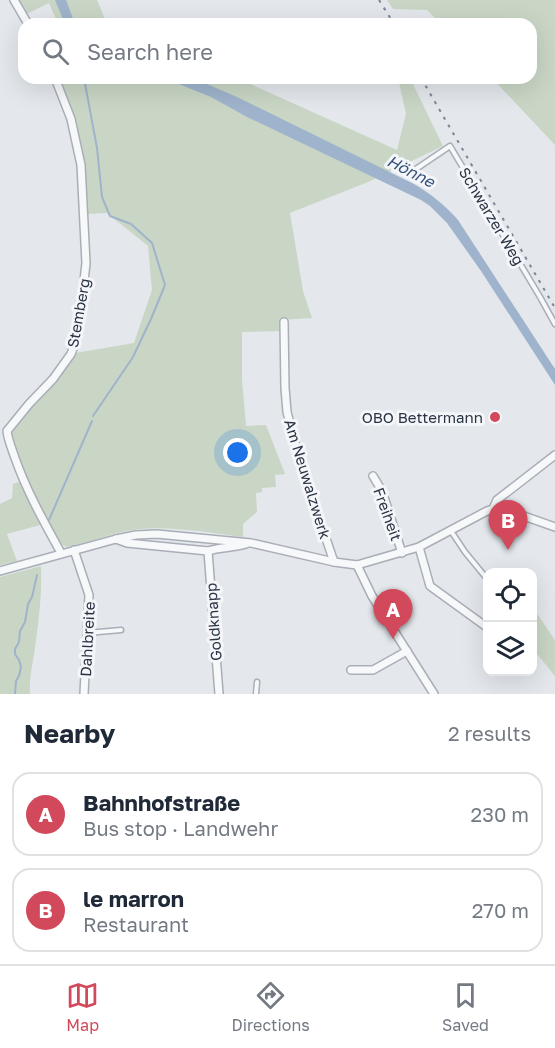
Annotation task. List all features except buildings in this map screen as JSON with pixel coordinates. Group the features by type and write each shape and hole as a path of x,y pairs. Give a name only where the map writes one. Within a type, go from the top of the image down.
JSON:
{"street":[{"path":"14,0 24,18"},
{"name":"Stemberg","path":"57,84 71,119 81,165 86,263 75,343 71,354 53,379 3,431 39,515 61,554"},
{"name":"Am Neuwalzwerk","path":"284,322 287,412 300,462 334,562"},
{"path":"493,509 497,500 555,454"},
{"name":"Freiheit","path":"373,476 382,491 402,553"},
{"path":"0,572 74,550 136,535 157,534 251,543 357,565 419,547 493,509 501,508 555,527"},
{"path":"116,539 127,543 208,550 234,548 251,543"},
{"path":"419,547 430,586 483,624"},
{"name":"Dahlbreite","path":"74,550 89,595 84,694"},
{"name":"Goldknapp","path":"208,550 219,694"},
{"path":"357,565 372,596 434,694"},
{"path":"351,670 373,670 407,651"}],"lane":[{"name":"Schwarzer Weg","path":"413,171 450,146 555,324"},
{"path":"451,531 483,574"},
{"path":"87,633 121,630"},
{"path":"256,694 257,682"}],"green space":[{"path":"16,0 97,0 105,18 55,18 49,3 25,15"},
{"path":"387,0 555,0 555,145 498,84 537,84 537,18 435,18 427,10 393,9"},
{"path":"59,84 250,84 397,150 406,114 399,84 413,84 443,146 368,182 290,213 303,291 312,318 280,320 280,331 242,332 242,379 246,426 266,425 285,474 275,475 276,487 262,488 262,492 256,493 257,512 243,524 243,537 152,528 122,532 67,547 59,542 39,508 11,440 12,429 75,353 134,343 152,290 148,246 107,213 86,214 83,167"},
{"path":"22,481 40,525 7,534 17,561 0,565 0,504 12,498 13,484"},
{"path":"41,566 40,606 30,694 0,694 0,577"},
{"path":"537,614 555,640 555,676 537,654"}],"water":[{"path":"55,0 66,0 73,18 62,18"},
{"path":"179,84 207,84 237,97 414,184 438,200 458,220 555,369 555,385 481,271 447,223 430,206 247,117 211,97"}],"waterway":[{"path":"85,84 97,148 102,197 110,216 131,224 152,243 165,285 133,357 93,416"},
{"path":"49,520 92,421"},
{"path":"15,694 16,681 21,667 15,649 25,622 37,575"}],"railway":[{"path":"379,0 390,18"},
{"path":"424,84 555,308"}],"place":[{"name":"OBO Bettermann","path":"495,417"},
{"name":"le marron","path":"508,550"},
{"name":"Bahnhofstraße","path":"393,639"}],"water label":[{"name":"Hönne","path":"411,171"}]}
